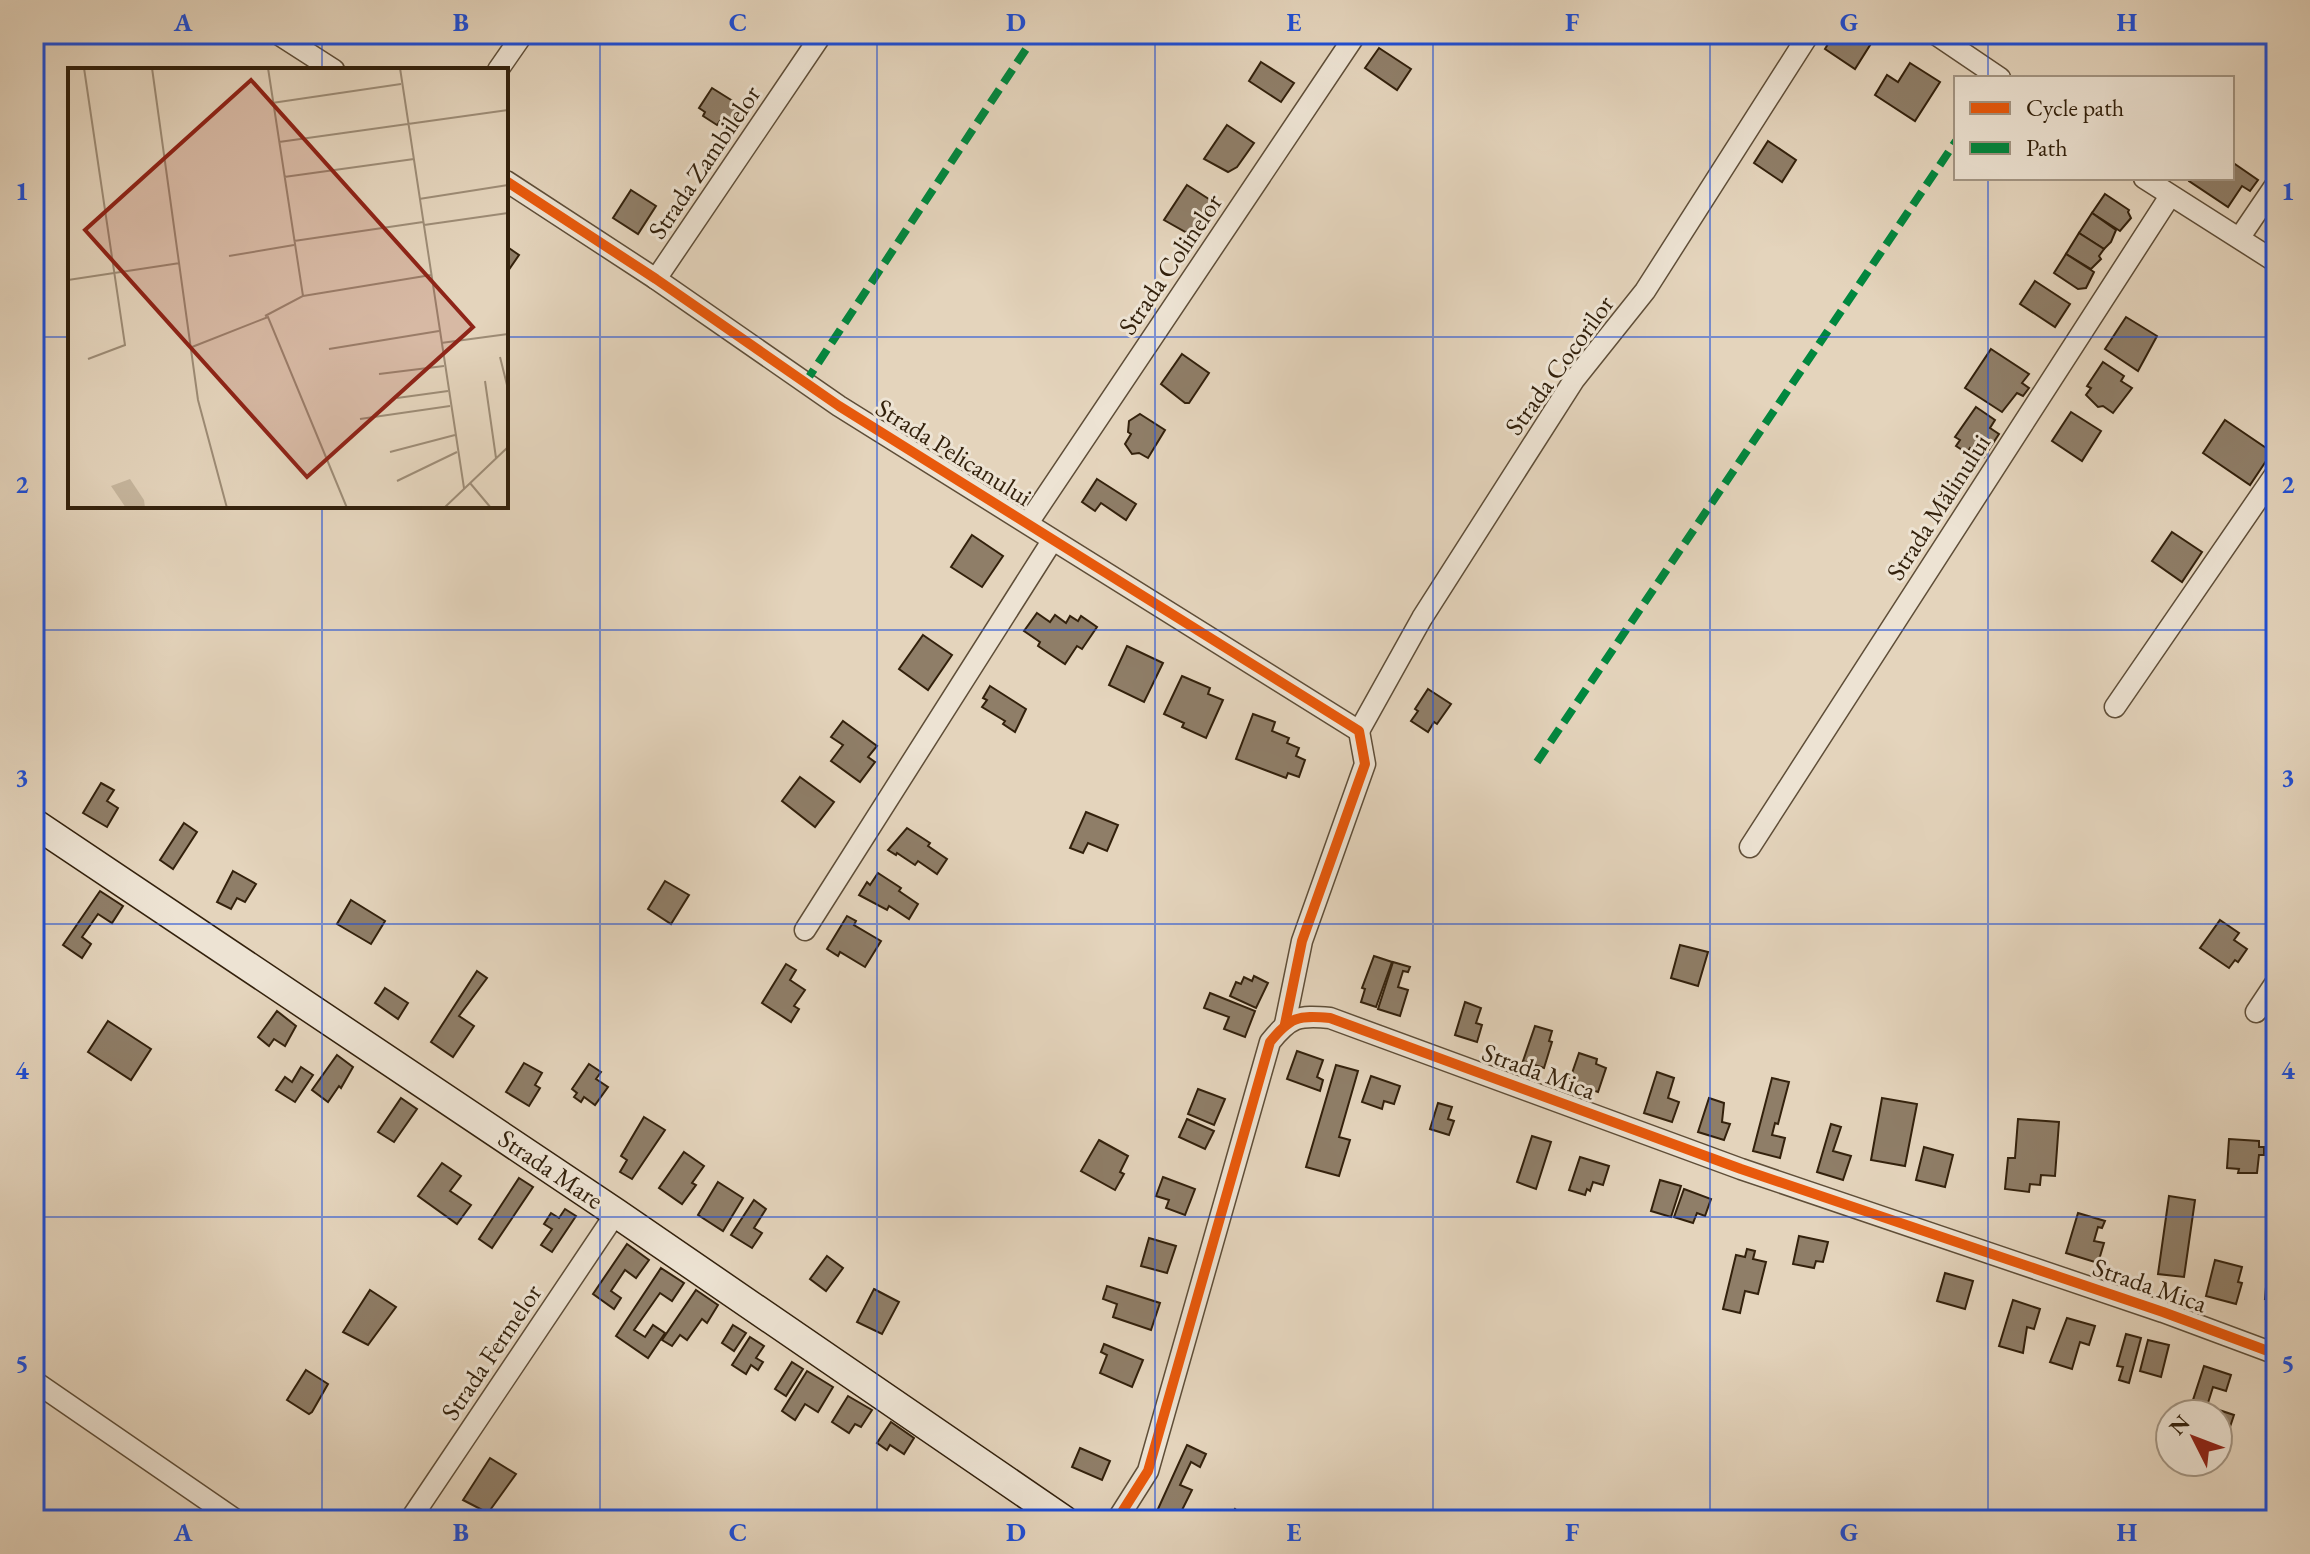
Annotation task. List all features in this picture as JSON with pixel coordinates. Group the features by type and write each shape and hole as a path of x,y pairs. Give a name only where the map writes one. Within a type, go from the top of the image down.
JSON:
{"street":[{"path":"278,34 331,68"},
{"path":"499,68 523,34"},
{"name":"Strada Zambilelor","path":"656,279 822,34"},
{"name":"Strada Colinelor","path":"1028,523 1356,34"},
{"name":"Strada Cocorilor","path":"1359,731 1422,618 1574,380 1645,291 1809,34"},
{"path":"1935,34 1997,76"},
{"path":"2147,180 2276,262"},
{"name":"Strada Pelicanului","path":"508,182 656,279 839,406 1359,731"},
{"path":"2240,237 2276,184"},
{"name":"Strada Mălinului","path":"1750,847 2170,196"},
{"path":"2115,707 2276,473"},
{"path":"805,930 1052,541"},
{"path":"1117,1520 1148,1471 1270,1042 1285,1024 1302,941 1365,764 1359,731"},
{"name":"Strada Mare","path":"34,823 616,1213 1064,1520"},
{"path":"2256,1012 2276,982"},
{"name":"Strada Mica","path":"1285,1024 1304,1016 1330,1018 1741,1169 2163,1312 2276,1354"},
{"name":"Strada Fermelor","path":"410,1520 616,1213"},
{"path":"34,1381 236,1520"}],"building":[{"path":"1834,34 1877,34 1855,69 1825,49"},
{"path":"1379,48 1411,69 1397,90 1365,68"},
{"path":"1261,62 1294,83 1281,102 1249,81"},
{"path":"1910,63 1940,82 1915,121 1875,95 1887,75 1898,82"},
{"path":"712,88 744,108 731,129 720,121 717,125 703,116 705,112 699,108"},
{"path":"1227,125 1254,143 1237,167 1228,172 1204,159"},
{"path":"1768,141 1796,160 1782,182 1754,163"},
{"path":"2234,163 2258,180 2250,191 2242,186 2228,207 2189,181 2234,180"},
{"path":"1187,185 1215,203 1198,228 1189,234 1164,220"},
{"path":"631,190 656,206 638,234 613,218"},
{"path":"2105,194 2129,210 2131,218 2120,231 2092,213"},
{"path":"2092,213 2116,230 2104,249 2079,233"},
{"path":"2079,233 2104,249 2099,256 2101,259 2091,269 2066,254"},
{"path":"508,247 519,255 508,271"},
{"path":"2066,254 2094,272 2086,288 2078,289 2054,273"},
{"path":"2035,281 2070,304 2055,327 2020,304"},
{"path":"2126,317 2157,336 2138,371 2105,349"},
{"path":"1991,349 2029,374 2022,383 2029,388 2023,396 2017,393 2002,412 1965,388"},
{"path":"1182,354 1209,373 1189,403 1161,384"},
{"path":"2103,362 2124,376 2121,381 2132,388 2113,413 2103,406 2098,407 2086,395 2091,388 2087,386"},
{"path":"1976,407 1995,420 1990,428 1999,434 1984,457 1970,448 1967,453 1956,446 1960,440 1955,437"},
{"path":"2071,412 2101,431 2082,461 2052,441"},
{"path":"1140,414 1165,430 1148,458 1139,453 1132,454 1125,444 1131,434 1128,432 1129,421"},
{"path":"2225,420 2272,452 2250,485 2203,453"},
{"path":"1097,479 1136,504 1126,520 1101,503 1095,511 1082,502"},
{"path":"2172,532 2202,552 2182,582 2152,561"},
{"path":"972,535 1003,556 982,587 951,567"},
{"path":"1037,613 1050,622 1055,615 1066,623 1070,616 1078,621 1081,616 1097,627 1082,649 1077,646 1065,664 1038,646 1040,642 1024,631"},
{"path":"923,635 952,655 928,690 899,669"},
{"path":"1127,646 1163,663 1144,702 1109,685"},
{"path":"1182,676 1210,688 1208,694 1223,700 1206,738 1164,714"},
{"path":"990,686 1026,709 1015,732 1003,724 1005,721 982,707"},
{"path":"1428,689 1451,704 1428,732 1411,721"},
{"path":"1253,714 1275,722 1272,731 1289,738 1287,743 1299,748 1296,756 1305,760 1299,777 1288,773 1286,778 1236,759"},
{"path":"843,721 877,746 868,757 875,762 860,782 831,761 843,745 831,737"},
{"path":"800,777 834,802 815,827 782,801"},
{"path":"101,783 114,790 107,801 118,808 107,827 83,813"},
{"path":"1086,812 1118,825 1107,851 1088,843 1083,853 1070,848"},
{"path":"184,823 197,832 173,869 160,860"},
{"path":"907,828 947,859 937,874 918,861 915,865 888,850"},
{"path":"233,871 256,884 245,902 237,898 231,909 217,902"},
{"path":"878,873 918,904 909,919 889,906 887,910 859,895 867,882 870,885"},
{"path":"665,881 689,895 671,924 648,909"},
{"path":"100,891 123,906 112,923 98,914 82,937 91,944 82,958 63,945"},
{"path":"351,900 385,921 371,944 337,924"},
{"path":"847,916 856,921 854,925 881,941 865,967 840,952 838,956 827,949"},
{"path":"2220,920 2239,933 2234,940 2247,949 2238,962 2235,960 2229,968 2200,948"},
{"path":"1680,945 1708,952 1698,986 1671,978"},
{"path":"1374,956 1392,962 1376,1007 1361,1002 1365,989 1362,988"},
{"path":"1393,962 1410,967 1408,972 1403,971 1398,987 1408,990 1400,1016 1378,1009"},
{"path":"786,964 796,970 790,980 805,990 794,1006 799,1009 791,1022 762,1003"},
{"path":"477,971 487,978 459,1016 474,1026 453,1057 431,1042"},
{"path":"1254,976 1268,983 1256,1008 1230,996 1236,982 1241,984 1244,977 1252,981"},
{"path":"385,988 408,1003 398,1019 375,1003"},
{"path":"1210,993 1255,1011 1245,1037 1224,1029 1229,1017 1204,1008"},
{"path":"1465,1002 1481,1008 1476,1023 1482,1025 1477,1042 1455,1035"},
{"path":"277,1011 296,1026 285,1046 274,1039 269,1046 258,1037"},
{"path":"108,1021 151,1049 131,1080 88,1052"},
{"path":"1535,1026 1552,1031 1544,1068 1523,1061"},
{"path":"1297,1051 1323,1060 1317,1077 1323,1080 1320,1091 1287,1079"},
{"path":"1579,1053 1597,1059 1596,1064 1606,1068 1598,1092 1569,1082"},
{"path":"337,1055 353,1067 341,1088 339,1086 328,1102 312,1090"},
{"path":"524,1063 542,1073 535,1085 540,1088 529,1106 506,1092"},
{"path":"589,1064 601,1072 596,1079 608,1087 595,1105 584,1097 581,1102 574,1097 577,1093 572,1089"},
{"path":"1336,1065 1358,1071 1339,1137 1350,1140 1339,1176 1306,1167"},
{"path":"301,1067 313,1075 295,1102 276,1090 285,1077 292,1082"},
{"path":"1657,1072 1674,1078 1668,1098 1679,1102 1672,1122 1644,1113"},
{"path":"1371,1076 1400,1086 1394,1104 1384,1101 1382,1109 1362,1102"},
{"path":"1772,1078 1789,1082 1772,1135 1785,1138 1780,1158 1753,1151"},
{"path":"1198,1089 1225,1099 1214,1125 1188,1114"},
{"path":"401,1098 417,1109 394,1142 378,1132"},
{"path":"1709,1098 1724,1103 1722,1122 1730,1124 1724,1140 1698,1132"},
{"path":"1882,1098 1917,1104 1905,1166 1871,1160"},
{"path":"1438,1103 1452,1107 1448,1119 1454,1121 1449,1135 1430,1129"},
{"path":"644,1117 665,1130 632,1179 620,1172 627,1160 621,1156"},
{"path":"1187,1119 1214,1131 1205,1149 1179,1137"},
{"path":"2018,1119 2059,1122 2055,1176 2041,1175 2040,1185 2030,1184 2029,1192 2005,1189 2008,1158 2015,1158"},
{"path":"1831,1124 1841,1127 1833,1151 1851,1156 1843,1180 1817,1172"},
{"path":"1532,1136 1551,1142 1536,1189 1517,1182"},
{"path":"2229,1139 2259,1141 2259,1147 2264,1147 2264,1155 2259,1155 2257,1173 2238,1173 2239,1169 2227,1168"},
{"path":"1099,1140 1128,1156 1120,1172 1124,1174 1115,1190 1081,1171"},
{"path":"1924,1147 1953,1155 1945,1187 1916,1180"},
{"path":"684,1152 704,1166 692,1183 696,1185 682,1204 659,1188"},
{"path":"1580,1157 1609,1166 1603,1185 1593,1182 1585,1195 1569,1190"},
{"path":"442,1163 461,1176 450,1191 471,1205 457,1224 418,1196"},
{"path":"1163,1177 1195,1189 1185,1215 1166,1208 1169,1200 1156,1196"},
{"path":"519,1178 533,1187 492,1248 479,1239"},
{"path":"1660,1180 1681,1186 1671,1217 1651,1211"},
{"path":"718,1182 743,1198 723,1231 698,1215"},
{"path":"1684,1189 1711,1199 1705,1216 1697,1213 1693,1223 1674,1217"},
{"path":"2169,1196 2195,1200 2184,1277 2158,1274"},
{"path":"754,1200 766,1209 754,1228 762,1233 752,1248 731,1235"},
{"path":"565,1209 576,1216 552,1252 541,1245 552,1229 544,1224 551,1213 559,1218"},
{"path":"2078,1213 2105,1221 2102,1228 2098,1227 2094,1241 2104,1243 2098,1263 2066,1253"},
{"path":"1799,1236 1828,1242 1823,1262 1816,1261 1814,1268 1793,1264"},
{"path":"1149,1238 1176,1246 1167,1273 1141,1266"},
{"path":"627,1244 649,1260 636,1278 625,1270 611,1291 621,1298 614,1309 593,1294"},
{"path":"1747,1249 1755,1251 1753,1259 1766,1262 1758,1294 1745,1291 1740,1313 1723,1309 1736,1255 1745,1257"},
{"path":"2269,1251 2276,1252 2276,1300 2265,1299"},
{"path":"827,1256 843,1268 826,1291 810,1279"},
{"path":"2215,1260 2242,1267 2238,1282 2242,1283 2236,1304 2206,1296"},
{"path":"661,1268 684,1283 672,1301 660,1293 634,1330 645,1337 653,1325 665,1333 648,1358 616,1336"},
{"path":"1945,1273 1973,1281 1965,1309 1937,1301"},
{"path":"1107,1286 1160,1303 1151,1330 1113,1317 1117,1304 1103,1299"},
{"path":"874,1289 899,1302 882,1334 857,1322"},
{"path":"370,1290 396,1307 368,1345 343,1332"},
{"path":"696,1290 718,1305 707,1323 702,1319 687,1340 680,1335 672,1346 662,1340"},
{"path":"2013,1300 2040,1309 2034,1329 2027,1327 2023,1353 1999,1346"},
{"path":"2067,1318 2095,1326 2089,1345 2080,1342 2072,1369 2050,1362"},
{"path":"733,1325 746,1333 734,1351 722,1343"},
{"path":"2126,1334 2141,1338 2129,1383 2119,1380 2123,1367 2117,1366"},
{"path":"750,1337 764,1346 756,1358 763,1362 758,1370 751,1365 746,1374 732,1365"},
{"path":"2148,1340 2169,1345 2161,1377 2140,1371"},
{"path":"1104,1344 1143,1360 1132,1387 1100,1373 1107,1355 1101,1352"},
{"path":"792,1362 803,1369 786,1396 775,1389"},
{"path":"2204,1366 2231,1375 2226,1391 2213,1387 2210,1398 2194,1398"},
{"path":"306,1370 328,1384 309,1414 287,1400"},
{"path":"807,1371 833,1387 818,1412 805,1404 795,1420 782,1411"},
{"path":"848,1396 872,1410 861,1427 855,1424 849,1433 832,1422"},
{"path":"891,1422 914,1438 904,1454 890,1445 887,1450 877,1443"},
{"path":"1187,1445 1206,1454 1200,1467 1191,1462 1180,1485 1192,1490 1179,1516 1184,1519 1153,1520"},
{"path":"1080,1448 1110,1461 1102,1480 1072,1467"},
{"path":"490,1458 516,1474 488,1513 463,1500"},
{"path":"1235,1509 1244,1516 1241,1520 1227,1520"}],"marked path":[{"path":"805,383 1036,34"},
{"path":"1537,762 1954,144"}],"cycle path":[{"path":"508,182 656,279 839,406 1359,731 1365,764 1302,941 1285,1024"},
{"path":"1117,1520 1148,1471 1270,1042 1283,1027 1302,1018 1330,1018 1741,1169 2163,1312 2276,1354"}]}
